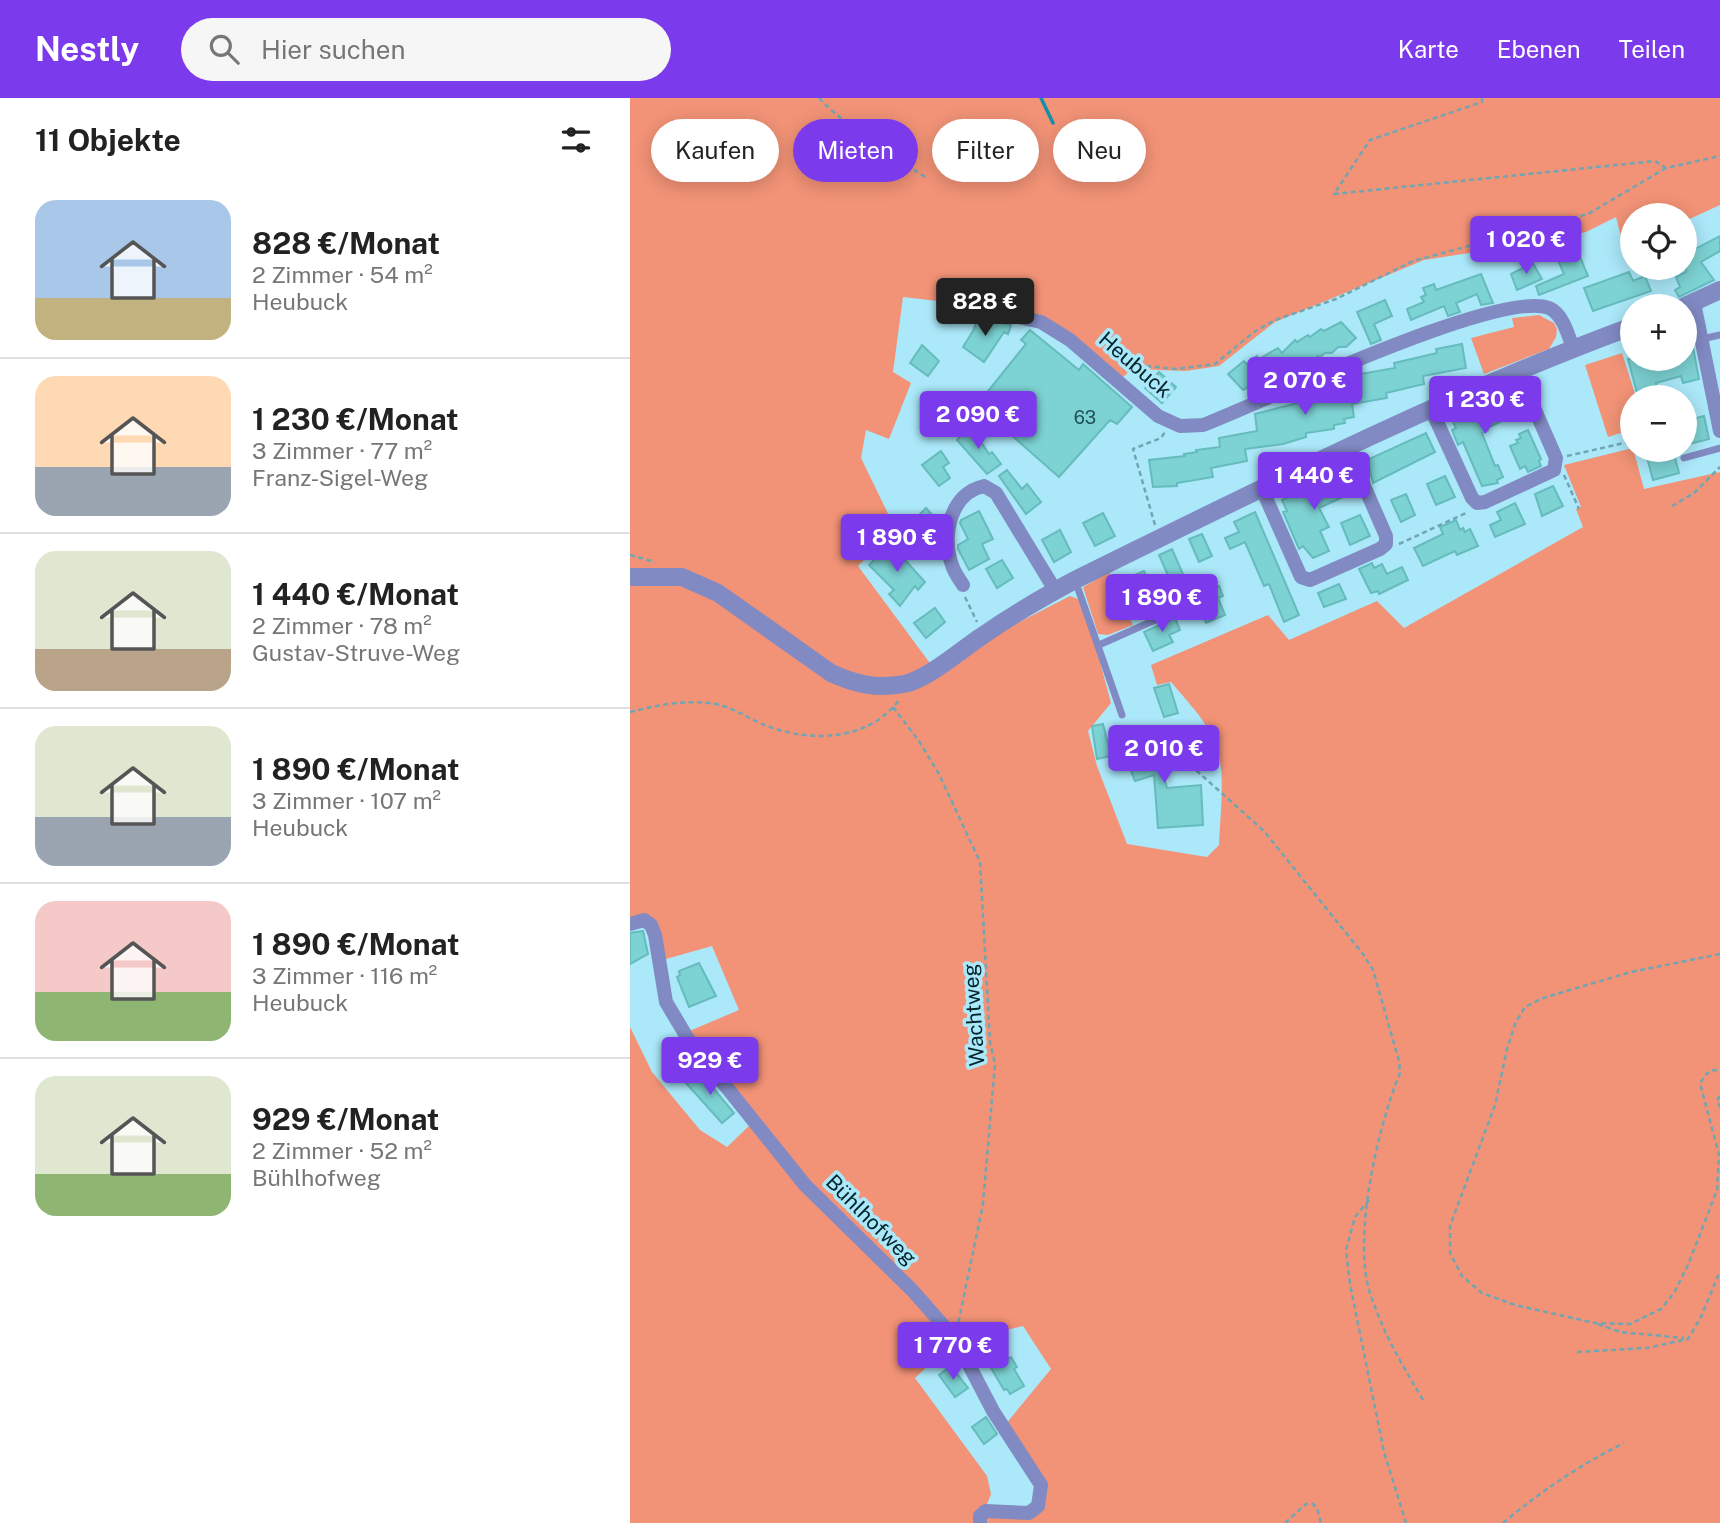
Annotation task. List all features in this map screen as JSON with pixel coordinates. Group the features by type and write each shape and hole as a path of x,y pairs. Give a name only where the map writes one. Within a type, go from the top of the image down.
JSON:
{"street":[{"path":"1697,302 1720,290"},
{"name":"Heubuck","path":"961,304 1041,322 1070,340 1158,416 1180,426 1203,425 1421,335 1502,311 1549,308 1556,312 1563,323 1573,348"},
{"path":"1697,325 1720,431"},
{"path":"630,577 682,578 718,593 831,673 851,683 875,687 906,684 1074,580 1262,489 1518,371 1620,331"},
{"path":"1432,411 1472,498 1477,503 1485,502 1554,470 1556,462 1518,371"},
{"path":"1262,489 1301,577 1310,580 1380,549 1386,544 1386,536 1348,449"},
{"path":"963,585 952,566 947,540 949,521 958,502 971,489 984,486 996,493 1055,590"},
{"name":"Bühlhofweg","path":"630,924 644,920 651,925 655,934 666,1002 696,1049 805,1185 913,1291 956,1340 993,1411 1041,1485 1038,1506 1029,1513 986,1511 980,1516 980,1523"}],"lane":[{"path":"1702,339 1720,335"},
{"path":"1697,454 1720,448"},
{"path":"1074,580 1122,715"},
{"path":"1099,645 1209,596"}],"path":[{"path":"819,98 869,140 928,179"},
{"path":"1482,98 1482,102 1370,140 1334,194 1655,161 1666,168"},
{"path":"1115,378 1128,364 1175,369 1215,364 1254,332 1275,320 1336,299 1413,261 1588,214 1666,168 1720,156"},
{"path":"1159,539 1133,449 1161,438 1171,424"},
{"path":"1579,509 1556,462 1620,445"},
{"path":"1672,506 1694,493 1720,467"},
{"path":"1386,544 1397,545 1472,510 1477,503"},
{"path":"963,585 965,597 983,635"},
{"path":"630,712 680,702 712,704 732,708 761,724 826,737 842,735 860,728 893,708 903,694 906,684"},
{"name":"Wachtweg","path":"893,708 919,741 939,774 980,862 990,1042 995,1063 983,1204 956,1340"},
{"path":"1184,748 1197,771 1264,831 1289,860 1373,970 1400,1073 1376,1149 1363,1255 1369,1291 1390,1345 1425,1403"},
{"path":"1688,1339 1630,1333 1515,1305 1482,1293 1462,1276 1450,1253 1450,1226 1455,1205 1471,1175 1495,1105 1507,1049 1525,1007 1543,998 1631,972 1720,954"},
{"path":"1595,1323 1630,1324 1647,1318 1661,1309 1674,1293 1717,1190 1719,1155 1700,1083 1706,1074 1720,1070"},
{"path":"1720,1097 1717,1100 1720,1107"},
{"path":"1369,1199 1354,1217 1346,1250 1350,1284 1384,1452 1406,1523"},
{"path":"1688,1339 1720,1271"},
{"path":"1577,1352 1647,1348 1688,1339"},
{"path":"1503,1523 1532,1498 1579,1466 1624,1443"},
{"path":"1285,1523 1306,1504 1313,1504 1317,1508 1321,1523"}],"shaded area":[{"path":"630,98 1720,98 1720,205 1697,216 1697,203 1620,203 1620,232 1616,217 1586,232 1546,241 1424,260 1275,322 1219,366 1186,371 1132,369 1123,377 1041,322 964,304 903,297 893,372 911,383 889,439 866,430 861,458 895,528 858,566 938,674 1000,632 1070,596 1078,599 1096,647 1111,703 1088,731 1097,766 1127,844 1207,857 1219,845 1222,791 1218,751 1205,724 1171,682 1157,685 1151,665 1268,615 1289,640 1377,601 1404,628 1583,527 1576,509 1581,507 1564,465 1620,451 1620,462 1637,462 1644,489 1720,472 1720,1523 630,1523 630,1027 652,1072 700,1130 727,1147 751,1124 680,1035 739,1010 712,946 659,961 651,925 630,924","holes":["1023,1326 1051,1369 1005,1425 1038,1488 1032,1508 986,1507 991,1494 987,1476 915,1378 952,1343"]},
{"path":"1539,315 1554,323 1557,329 1549,349 1484,374 1471,338 1514,327 1512,318"},
{"path":"1620,354 1620,371 1628,371 1632,385 1620,385 1620,433 1608,437 1585,365"},
{"path":"1109,572 1133,625 1108,635 1098,634 1083,587"}],"building":[{"path":"1720,236 1720,251 1701,262 1714,280 1685,294 1677,294 1675,290 1680,287 1677,280 1697,280 1697,248"},
{"path":"1578,252 1588,276 1539,295 1536,286 1564,274 1558,260"},
{"path":"1531,260 1542,279 1517,290 1511,274 1523,268 1521,264"},
{"path":"1481,274 1493,303 1481,305 1477,294 1456,303 1460,312 1448,316 1444,306 1411,320 1407,309 1424,302 1421,297 1426,295 1423,288 1434,284 1436,290"},
{"path":"1620,275 1620,280 1647,280 1651,291 1642,294 1620,294 1620,302 1593,311 1584,288"},
{"path":"1385,300 1392,316 1374,324 1381,340 1371,344 1357,312"},
{"path":"978,318 1011,325 1008,334 1004,332 984,362 963,347"},
{"path":"1341,322 1356,338 1346,347 1338,347 1332,353 1325,353 1306,364 1302,359 1289,371 1269,379 1267,377 1243,390 1228,374 1244,361 1246,364 1257,356 1259,359 1278,348 1282,353 1295,340 1297,342 1308,335 1310,337 1321,329 1324,331"},
{"path":"1030,330 1079,370 1083,364 1132,407 1117,424 1110,420 1059,477 977,405 1026,344 1021,340"},
{"path":"1462,344 1466,368 1423,376 1424,384 1386,393 1387,398 1352,404 1354,417 1344,419 1345,423 1334,425 1334,429 1306,433 1306,437 1283,444 1245,449 1247,461 1211,468 1213,477 1177,483 1177,486 1153,487 1149,460 1185,456 1184,454 1197,452 1196,450 1220,447 1219,438 1257,431 1255,414 1329,395 1329,389 1340,388 1339,384 1361,381 1360,374 1395,368 1394,363 1437,353 1436,349"},
{"path":"922,345 939,361 928,376 910,363"},
{"path":"1697,368 1699,379 1683,383 1681,376 1657,385 1635,385 1631,371 1697,371"},
{"path":"1159,372 1176,387 1162,403 1145,388"},
{"path":"1515,393 1523,411 1482,433 1495,466 1498,465 1503,477 1497,480 1498,483 1482,486 1463,442 1458,445 1452,430 1456,428 1453,422"},
{"path":"1704,416 1709,439 1697,442 1697,418"},
{"path":"967,429 974,431 989,454 992,452 1001,464 987,474 957,440"},
{"path":"1528,430 1541,459 1541,466 1528,472 1525,466 1520,469 1510,446 1518,443 1516,440 1521,438 1519,434"},
{"path":"1426,433 1435,452 1373,483 1367,460"},
{"path":"941,451 949,463 943,467 950,478 939,486 922,465"},
{"path":"1648,462 1676,462 1679,473 1653,480"},
{"path":"1007,470 1022,489 1027,484 1041,502 1026,514 999,476"},
{"path":"1341,473 1346,483 1351,481 1356,491 1319,508 1329,527 1320,531 1329,551 1313,558 1303,546 1299,549 1283,512 1287,511 1282,500"},
{"path":"1445,476 1455,497 1436,505 1427,484"},
{"path":"1553,486 1563,506 1542,516 1535,494"},
{"path":"1406,494 1415,515 1401,522 1391,500"},
{"path":"1515,503 1525,524 1495,537 1490,525 1501,520 1497,512"},
{"path":"926,508 933,516 925,523 934,533 921,546 905,529"},
{"path":"979,511 993,539 982,544 989,559 969,570 958,549 958,545 968,539 960,523"},
{"path":"1255,512 1299,615 1284,622 1269,584 1264,586 1245,542 1230,549 1225,538 1239,532 1234,522"},
{"path":"1103,513 1115,536 1095,546 1083,523"},
{"path":"1360,515 1370,536 1350,545 1341,523"},
{"path":"1456,520 1460,530 1463,528 1465,532 1470,529 1478,546 1457,555 1455,551 1423,566 1414,548 1443,534 1440,527"},
{"path":"1060,530 1071,552 1054,562 1042,540"},
{"path":"1202,534 1212,556 1199,562 1189,539"},
{"path":"888,546 925,582 918,590 915,586 900,606 889,594 894,590 869,565"},
{"path":"1172,549 1189,588 1211,578 1215,588 1219,586 1223,596 1218,598 1225,615 1206,623 1199,607 1214,599 1215,594 1210,590 1173,605 1167,589 1173,587 1159,555"},
{"path":"1002,560 1013,578 997,588 986,569"},
{"path":"1372,563 1374,568 1382,564 1387,574 1402,567 1408,580 1379,594 1378,591 1371,593 1359,569"},
{"path":"1144,571 1156,600 1147,604 1141,590 1132,594 1125,579"},
{"path":"1339,584 1346,599 1324,607 1318,593"},
{"path":"935,608 945,622 926,638 914,623"},
{"path":"1175,618 1180,630 1169,635 1173,642 1153,651 1144,632"},
{"path":"1169,684 1178,713 1164,717 1154,688"},
{"path":"1103,724 1111,756 1097,759 1092,726"},
{"path":"1148,731 1154,750 1164,747 1169,764 1161,767 1167,788 1201,785 1203,825 1158,828 1154,775 1135,781 1122,748 1132,746 1129,737"},
{"path":"643,931 648,954 630,964 630,933"},
{"path":"699,963 716,996 689,1007 677,977 680,975 679,971"},
{"path":"695,1073 701,1081 705,1078 734,1113 722,1123 684,1081"},
{"path":"1011,1357 1017,1367 1014,1369 1024,1386 1010,1394 1007,1389 1004,1390 991,1368"},
{"path":"951,1366 968,1388 955,1397 939,1375"},
{"path":"986,1417 997,1434 984,1444 972,1427"}],"waterway":[{"path":"1041,98 1053,123"}]}
